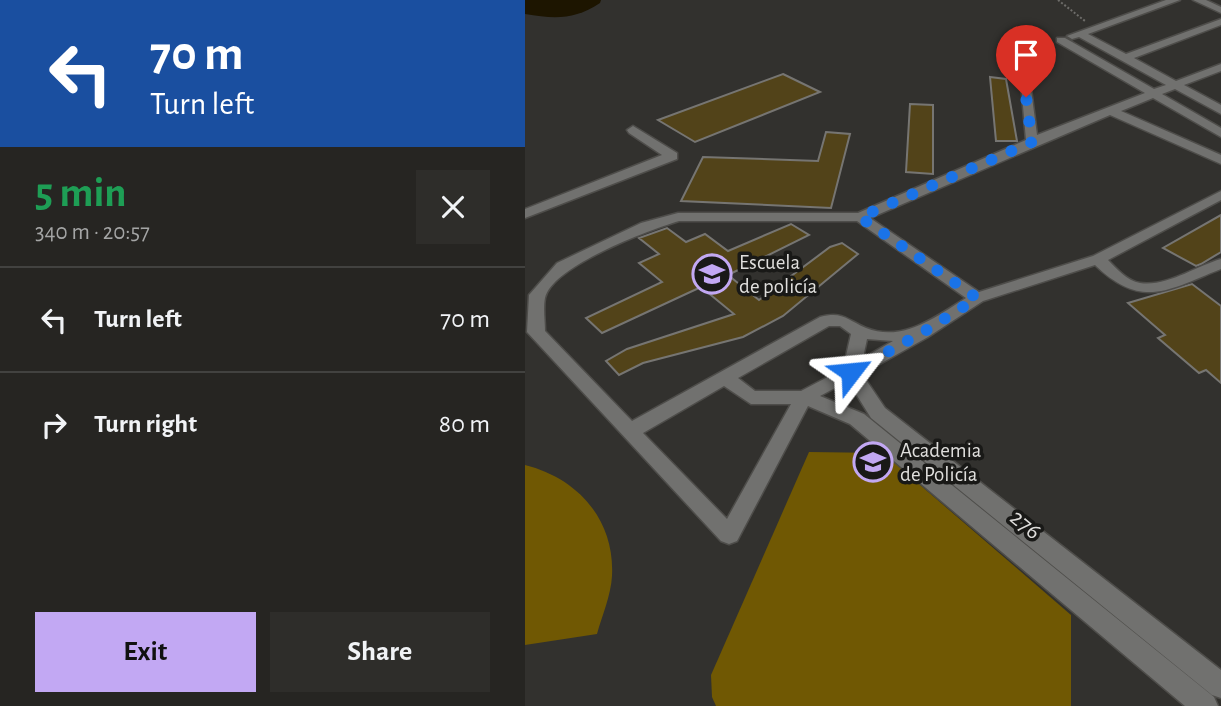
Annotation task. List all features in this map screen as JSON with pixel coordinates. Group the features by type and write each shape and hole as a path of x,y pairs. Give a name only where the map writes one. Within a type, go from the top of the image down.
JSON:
{"street":[{"path":"1175,0 1061,40 1221,133"},
{"path":"1198,0 1221,10"},
{"path":"1125,58 1221,23"},
{"path":"1080,33 1221,110"},
{"path":"804,397 729,535 536,332 537,295 562,266 646,226 678,217 860,217 1032,142 1221,67"},
{"path":"1024,74 1032,142"},
{"path":"1111,111 1221,160"},
{"path":"525,214 672,156 633,130"},
{"path":"724,377 751,398 804,397 922,333 977,298 1098,259 1217,201"},
{"path":"860,217 977,298"},
{"path":"1098,259 1126,284 1135,288 1154,287 1221,264"},
{"path":"629,432 826,321 844,321 860,331 882,337 922,333"},
{"path":"851,372 860,331"},
{"name":"276","path":"851,372 878,413 1221,686"},
{"name":"276","path":"804,397 857,419 1205,706"}],"path":[{"path":"1058,0 1092,29"}],"shaded area":[{"path":"525,0 601,0 582,13 546,17 525,14"},
{"path":"809,452 883,453 1071,615 1071,706 716,706 712,697 711,675"},
{"path":"525,465 561,480 589,504 600,519 611,555 612,576 597,634 525,645"}],"building":[{"path":"783,74 820,92 695,142 658,120"},
{"path":"990,77 1006,79 1017,141 996,141"},
{"path":"910,104 933,105 933,174 906,172"},
{"path":"826,132 850,134 831,208 681,201 703,157 818,161"},
{"path":"1221,215 1221,252 1201,264 1196,266 1163,248"},
{"path":"791,224 809,235 728,275 759,300 830,247 842,243 858,254 783,316 743,337 643,363 619,375 606,361 627,349 734,314 701,287 602,333 586,318 662,282 639,263 659,254 639,238 667,228 686,242 705,234 728,251"},
{"path":"1192,284 1221,306 1221,383 1206,370 1199,373 1158,338 1165,335 1128,303"}],"place":[{"name":"Escuela de policía","path":"712,274"},
{"name":"Academia de Policía","path":"873,462"}],"route":[{"path":"851,372 922,333 977,298 860,217 1032,142 1026,97"}]}
